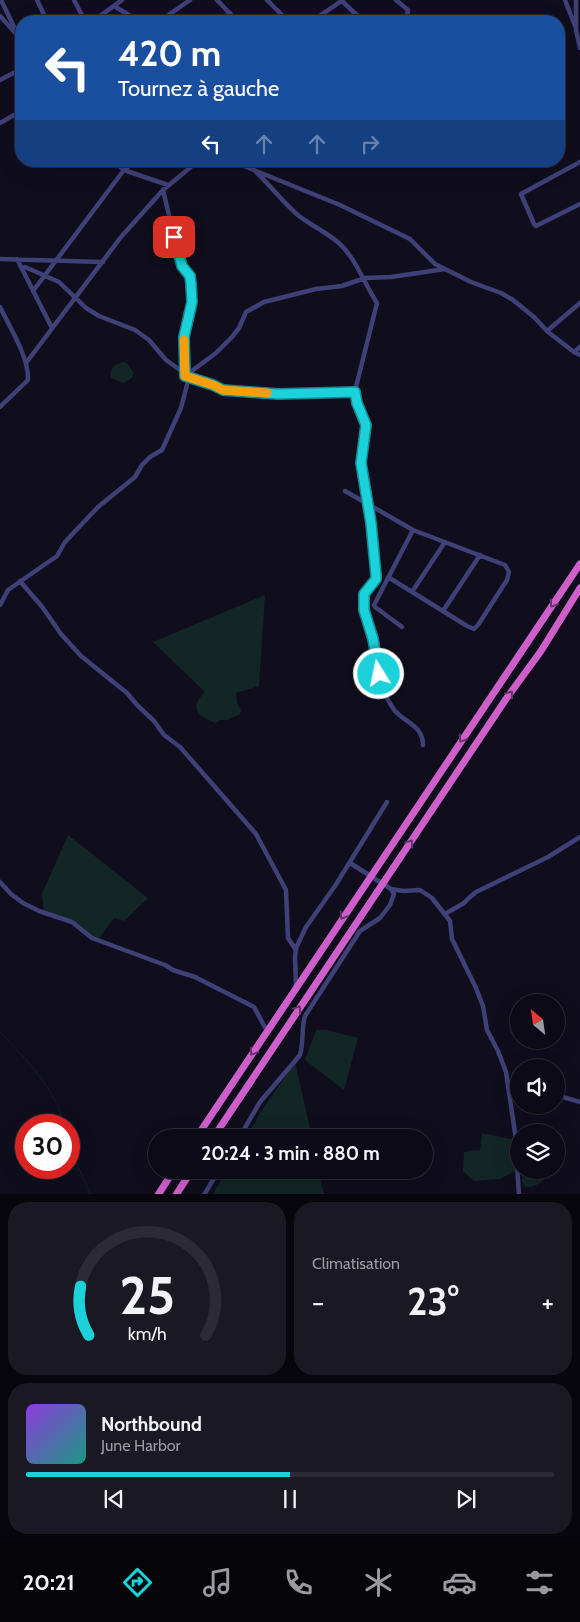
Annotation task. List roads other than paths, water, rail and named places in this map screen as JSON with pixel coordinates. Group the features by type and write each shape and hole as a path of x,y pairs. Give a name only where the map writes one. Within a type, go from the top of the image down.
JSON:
{"highway":[{"path":"202,1129 580,564"},
{"path":"219,1129 506,699 541,651 580,588"},
{"path":"158,1194 168,1179"},
{"path":"176,1194 186,1179"}],"street":[{"path":"1,0 15,28"},
{"path":"37,0 44,15"},
{"path":"74,0 82,15"},
{"path":"101,15 122,0"},
{"path":"169,15 190,0"},
{"path":"217,0 230,14"},
{"path":"267,0 280,15"},
{"path":"321,15 342,0 356,15"},
{"path":"396,0 408,10 407,15"},
{"path":"565,0 576,30 580,48"},
{"path":"576,0 576,30"},
{"path":"114,6 129,15"},
{"path":"0,16 15,33"},
{"path":"0,80 15,72"},
{"path":"0,123 15,114"},
{"path":"580,162 521,194 536,226 580,204"},
{"path":"120,167 124,170 168,185"},
{"path":"33,291 127,167"},
{"path":"26,363 121,237 163,190 190,167"},
{"path":"245,167 340,204 410,239 435,264 471,282 502,293 523,308 547,331 580,355"},
{"path":"256,172 281,200 300,217 339,243 348,254 377,303 355,392 357,403 366,425 361,463 376,575 376,579 364,594 364,610 373,639 380,684 394,709 420,732 423,744"},
{"path":"163,190 178,253 182,266 190,276 191,284 192,302 184,337 185,376"},
{"path":"0,259 103,262"},
{"path":"17,259 52,328"},
{"path":"0,610 0,604 8,590 58,556 66,542 98,507 135,477 142,465 150,457 162,450 182,408 188,381 149,340 135,330 99,316 86,308 64,285 26,267"},
{"path":"185,376 226,344 239,328 246,312 260,304 316,289 342,286 362,279 446,269"},
{"path":"547,331 580,303"},
{"path":"0,307 26,363 28,380 0,407"},
{"path":"574,352 580,347"},
{"path":"185,376 223,390 278,394 355,392"},
{"path":"345,491 413,530 505,565 509,572 507,580 474,629 388,577"},
{"path":"402,627 374,605 413,530"},
{"path":"412,592 445,542"},
{"path":"443,611 480,555"},
{"path":"20,581 44,608 61,634 81,656 128,693 138,706 154,721 164,735 180,747 256,834 286,890 288,938 296,950"},
{"path":"296,987 296,950 306,927 350,863 387,802"},
{"path":"445,914 464,903 476,892 548,857 580,837"},
{"path":"350,863 391,889 403,891 420,890 432,898 450,921 452,939 483,1006 487,1030 506,1072 515,1133 519,1194"},
{"path":"0,882 23,903 72,922 92,938 165,965 173,970 195,976 254,1007 267,1031"},
{"path":"244,1129 260,1102 300,1055 302,1026 306,1016 360,931 380,918 390,905 394,894 391,889"},
{"path":"565,1098 580,1102"},
{"path":"204,1194 213,1179"}],"waterway":[{"path":"0,1032 47,1086 61,1114"},
{"path":"80,1171 91,1194"}]}
